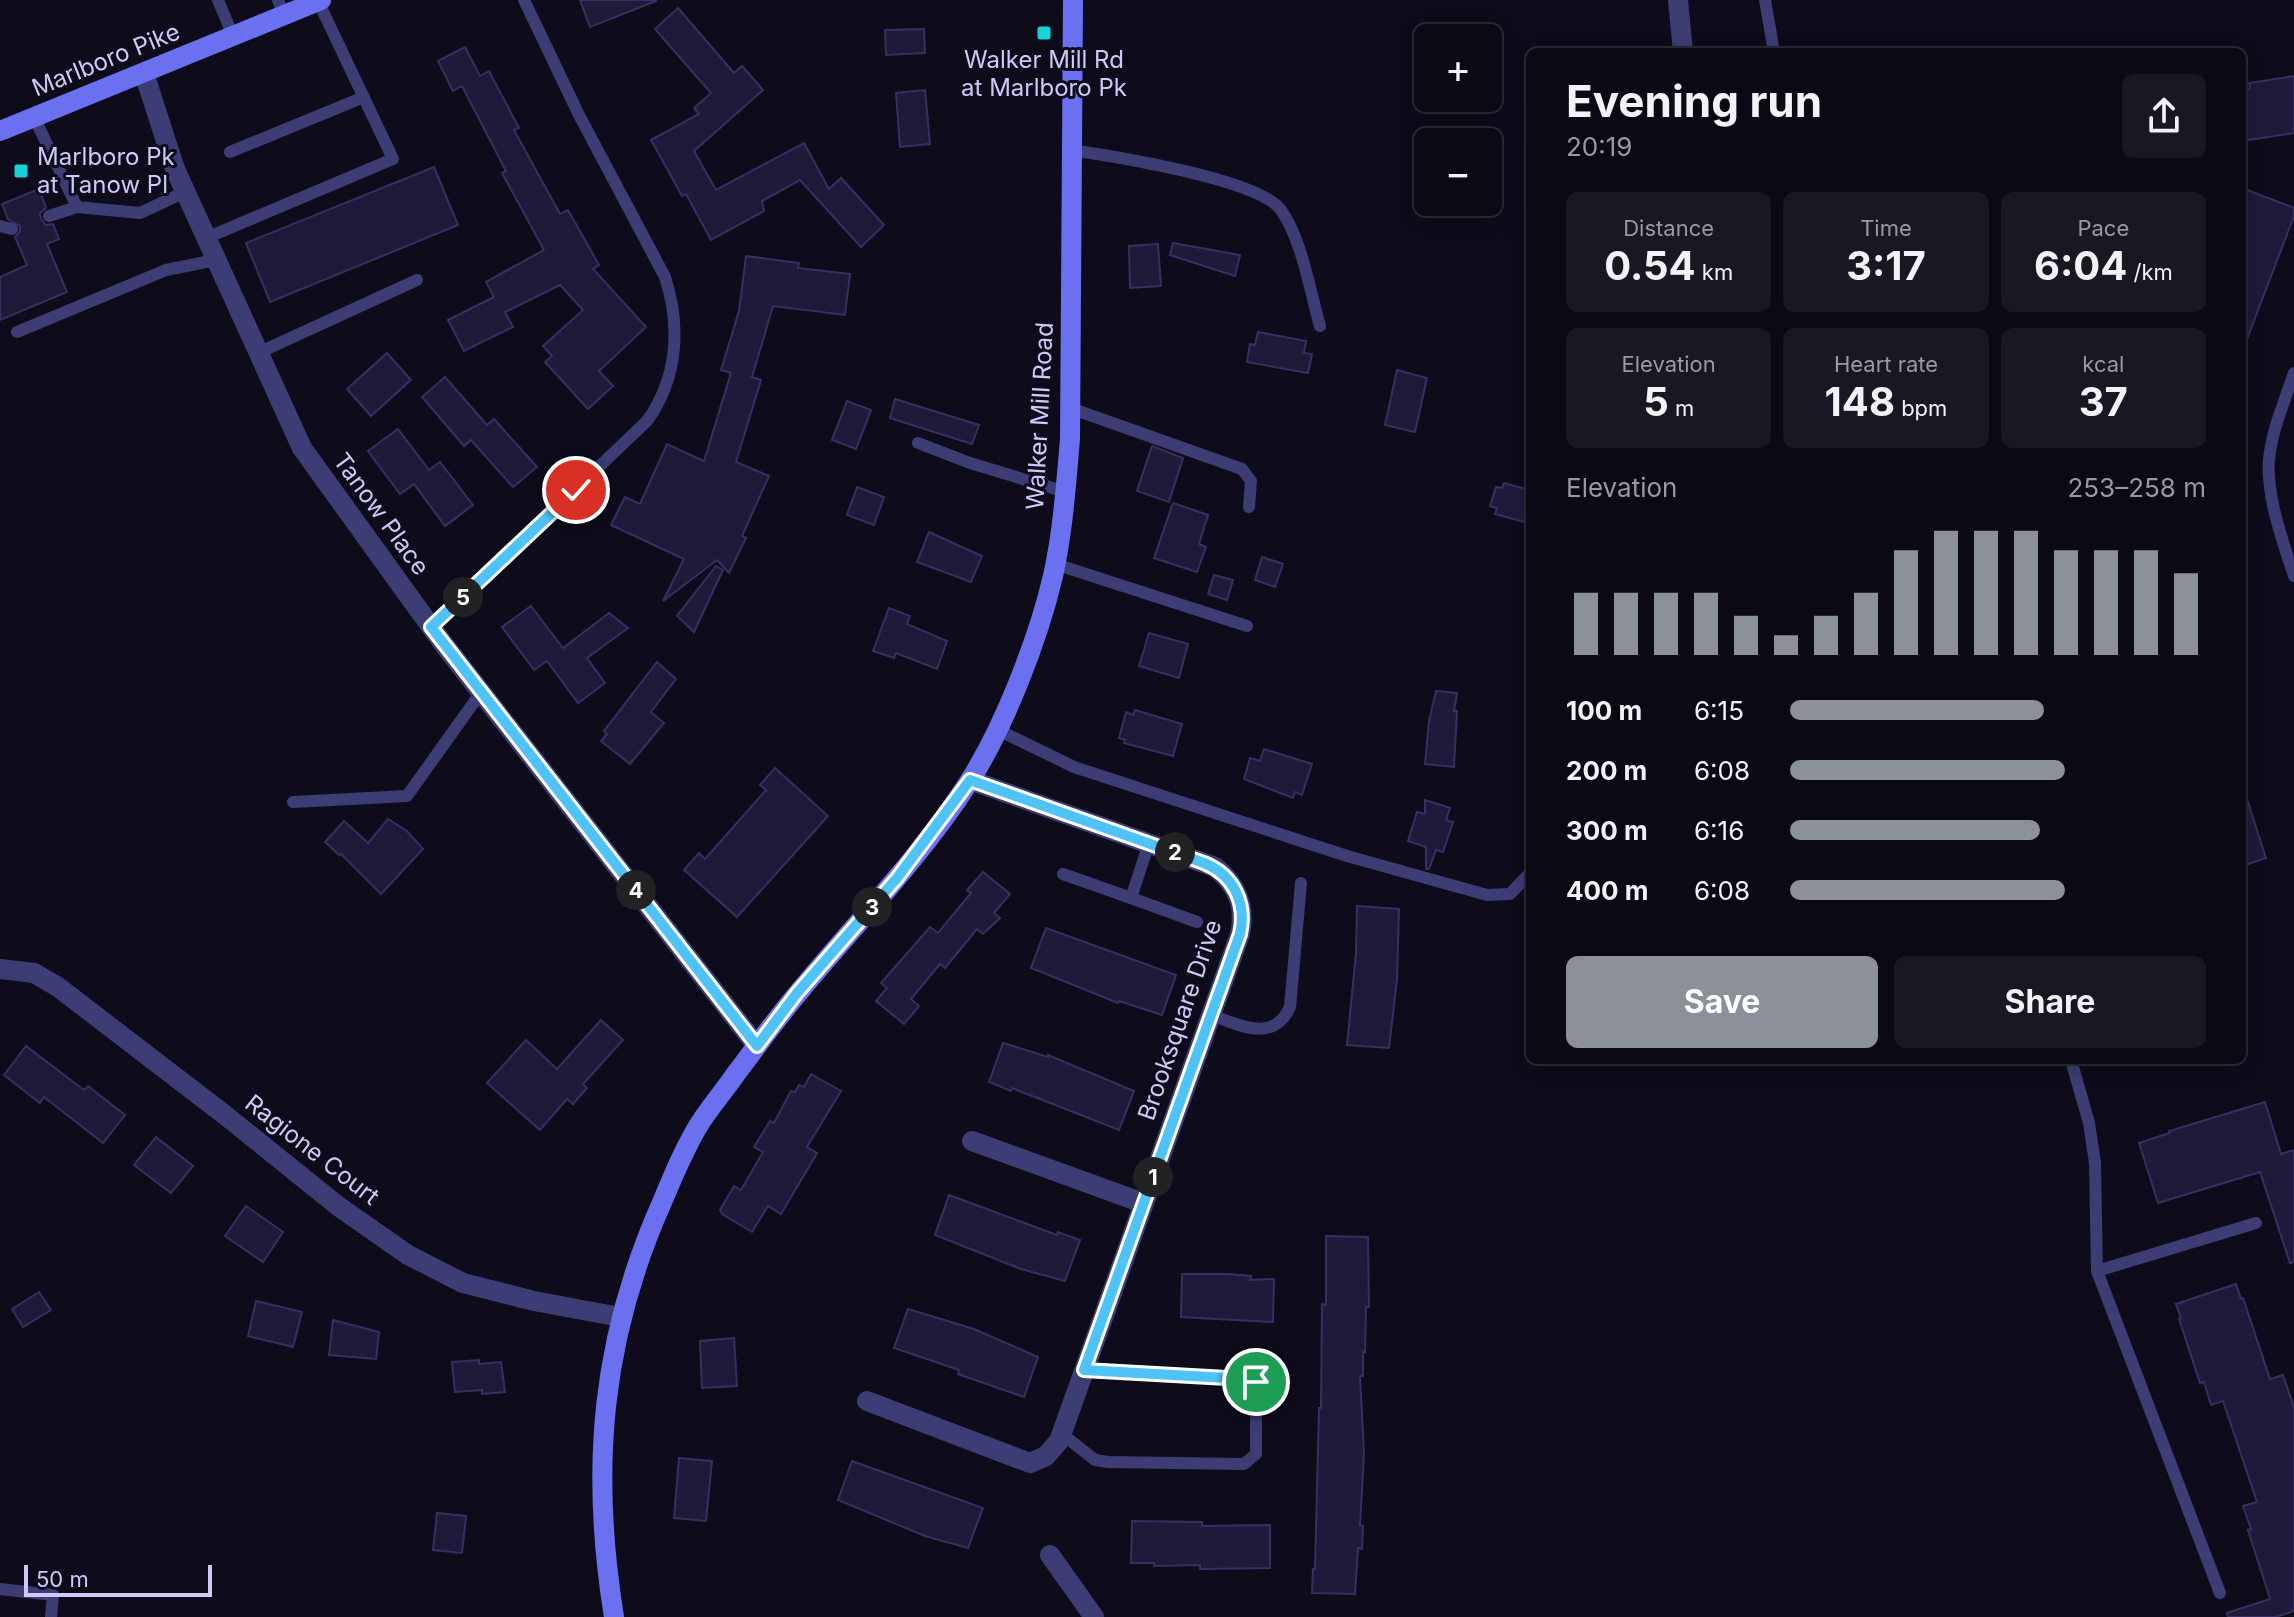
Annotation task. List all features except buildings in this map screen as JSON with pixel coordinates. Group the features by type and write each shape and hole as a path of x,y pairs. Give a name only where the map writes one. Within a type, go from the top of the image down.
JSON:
{"street":[{"name":"Marlboro Pike","path":"0,131 233,36 281,8 319,0"},
{"name":"Walker Mill Road","path":"614,1617 601,1491 604,1412 620,1317 635,1265 681,1159 701,1122 797,993 897,878 970,780 1023,668 1041,616 1055,564 1066,492 1070,408 1073,0"},
{"path":"1678,0 1683,48"},
{"name":"Tanow Place","path":"144,73 175,169 302,448 431,627 757,1046"},
{"name":"Brooksquare Drive","path":"970,780 1215,867 1230,881 1239,896 1244,919 1060,1438"},
{"name":"Ragione Court","path":"0,969 34,973 58,987 338,1206 408,1255 463,1283 534,1301 620,1317"},
{"path":"972,1141 1143,1203"},
{"path":"867,1401 1030,1463 1046,1456 1060,1438"},
{"path":"1050,1555 1094,1617"}],"lane":[{"path":"218,0 233,36"},
{"path":"206,238 393,159 319,0"},
{"path":"431,627 647,421 657,407 675,355 673,302 665,277 579,115 524,0"},
{"path":"1765,0 1773,48"},
{"path":"230,152 364,97"},
{"path":"34,117 77,207"},
{"path":"1071,150 1126,158 1223,182 1268,199 1280,208 1292,230 1320,326"},
{"path":"49,216 77,207 140,213 185,192"},
{"path":"17,332 166,270 216,260"},
{"path":"258,353 417,280"},
{"path":"2294,373 2269,460 2275,518 2294,576"},
{"path":"1070,408 1242,469 1251,481 1249,507"},
{"path":"918,443 970,463 1066,492"},
{"path":"1055,564 1247,626"},
{"path":"293,802 407,796 482,691"},
{"path":"996,729 1074,767 1444,885 1487,895 1510,894 1526,877"},
{"path":"1131,898 1149,843"},
{"path":"1063,874 1197,922"},
{"path":"1212,1015 1237,1025 1262,1029 1275,1027 1284,1019 1290,1007 1301,883"},
{"path":"2072,1064 2089,1123 2095,1163 2097,1271 2220,1593"},
{"path":"2097,1271 2256,1223"},
{"path":"1060,1438 1095,1460 1108,1462 1244,1464 1256,1454 1256,1382 1084,1370"},
{"path":"0,1589 53,1595 51,1617"}],"place":[{"name":"Walker Mill Rd at Marlboro Pk","path":"1044,33"},
{"name":"Marlboro Pk at Tanow Pl","path":"21,171"}],"route":[{"path":"576,490 431,627 757,1046 797,993 897,878 970,780 1215,867 1230,881 1242,906 1244,919 1240,934 1084,1370 1256,1382"}]}
